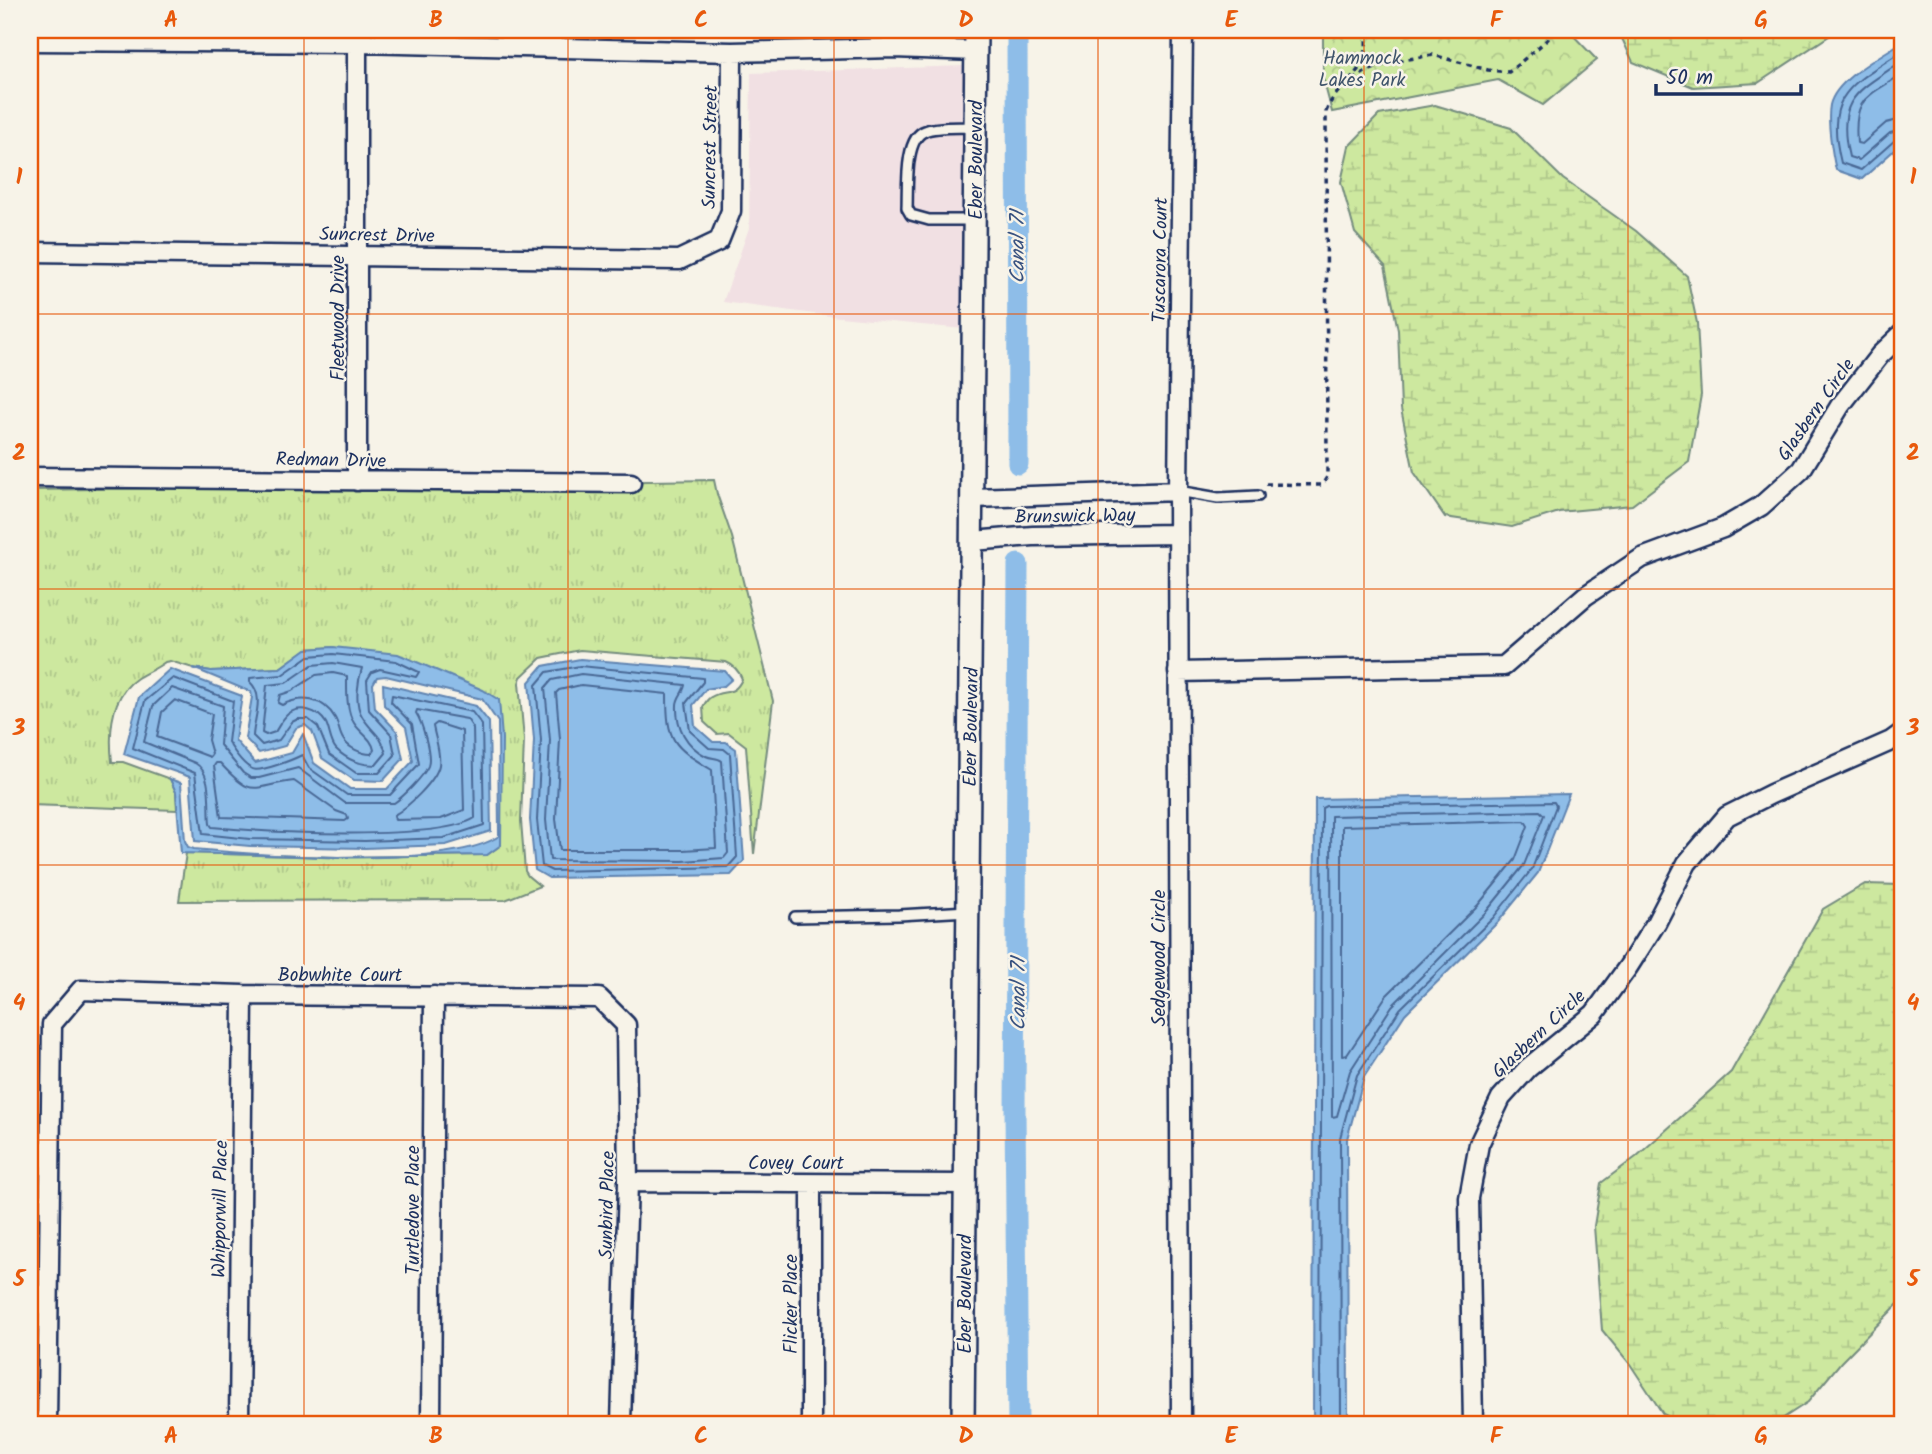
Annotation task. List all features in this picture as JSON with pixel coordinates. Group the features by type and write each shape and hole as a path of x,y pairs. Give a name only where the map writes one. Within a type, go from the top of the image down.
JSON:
{"street":[{"name":"Tuscarora Court","path":"1178,491 1183,30"},
{"path":"30,41 357,36 732,52 894,39 976,40"},
{"name":"Fleetwood Drive","path":"357,36 357,481"},
{"name":"Eber Boulevard","path":"963,1424 976,40"},
{"name":"Suncrest Street","path":"719,241 731,211 732,52"},
{"name":"Suncrest Drive","path":"30,251 679,260 719,241"},
{"name":"Glasbern Circle","path":"1178,672 1504,666 1585,596 1642,558 1723,528 1761,506 1801,470 1840,406 1880,355 1902,334"},
{"name":"Redman Drive","path":"30,477 631,483"},
{"name":"Brunswick Way","path":"973,498 1178,491"},
{"name":"Sedgewood Circle","path":"1178,491 1181,1424"},
{"name":"Brunswick Way","path":"973,541 1033,536 1178,534"},
{"name":"Glasbern Circle","path":"1473,1424 1469,1198 1479,1144 1501,1098 1528,1068 1594,1014 1656,923 1687,863 1727,816 1891,741 1902,733"},
{"name":"Bobwhite Court","path":"47,1424 52,1024 81,990 243,995 599,998"},
{"name":"Whipporwill Place","path":"239,1424 243,995"},
{"name":"Turtledove Place","path":"430,1424 434,996"},
{"name":"Sunbird Place","path":"599,998 626,1025 628,1182 621,1424"},
{"name":"Covey Court","path":"628,1182 964,1184"},
{"name":"Flicker Place","path":"811,1184 811,1424"}],"lane":[{"path":"975,220 929,220 912,215 907,208 910,153 916,138 924,131 976,127"},
{"path":"1178,491 1218,498 1258,496"},
{"path":"795,917 968,911"}],"path":[{"path":"1260,484 1322,485 1327,477 1326,112 1330,103 1362,67 1367,46 1364,30"},
{"path":"1349,83 1365,72 1391,62 1433,55 1488,70 1509,72 1548,39 1550,30"}],"shaded area":[{"path":"965,66 963,329 723,302 749,228 751,73"}],"green space":[{"name":"Hammock Lakes Park","path":"1323,30 1568,30 1597,60 1543,105 1498,80 1332,112 1323,78"},
{"path":"1618,30 1838,30 1758,83 1693,87 1633,62"},
{"path":"1435,105 1511,128 1563,179 1636,231 1687,276 1697,323 1701,395 1689,462 1632,505 1559,512 1512,527 1445,517 1414,472 1401,409 1398,330 1385,266 1355,233 1341,182 1349,146 1379,115"},
{"path":"714,480 732,537 773,701 754,854 746,746 729,733 717,734 704,722 705,703 739,685 742,679 737,671 726,662 580,650 541,658 521,677 519,683 524,740 521,821 525,871 540,886 505,900 179,901 186,853 338,857 487,855 501,845 499,700 333,647 307,649 280,668 211,671 170,661 139,677 127,687 113,717 112,762 123,762 170,779 176,792 177,810 30,805 30,490"},
{"path":"1865,884 1902,885 1902,1300 1841,1362 1808,1402 1774,1424 1684,1424 1663,1414 1630,1364 1602,1330 1594,1226 1601,1183 1636,1157 1731,1072 1823,909"}],"water":[{"path":"1902,42 1902,143 1862,179 1836,170 1829,120 1834,95 1860,69"},
{"path":"333,647 398,654 483,690 499,700 502,738 501,845 487,855 404,856 474,847 499,836 498,722 482,699 386,676 377,677 373,684 375,708 397,731 403,759 383,781 354,780 322,758 312,731 305,725 296,728 285,746 259,753 245,738 251,692 193,668 211,671 280,668 306,649"},
{"path":"580,659 725,671 732,679 724,686 706,689 693,705 695,726 713,742 726,742 736,749 744,861 731,875 549,878 535,870 530,820 534,740 529,682 543,666"},
{"path":"170,669 242,696 235,740 255,763 292,753 303,734 314,763 350,789 387,789 413,761 406,727 384,705 383,684 476,706 489,722 491,831 446,845 365,848 250,846 195,841 190,777 124,754 139,697"},
{"path":"170,779 181,783 185,841 188,847 293,856 181,853 176,792"},
{"path":"1569,794 1538,873 1498,922 1405,1014 1364,1077 1347,1139 1348,1424 1313,1424 1315,799"},
{"path":"293,856 338,857 404,856 352,858"}],"waterway":[{"name":"Canal 71","path":"1017,30 1018,464"},
{"name":"Canal 71","path":"1018,564 1015,1111 1018,1424"}]}
